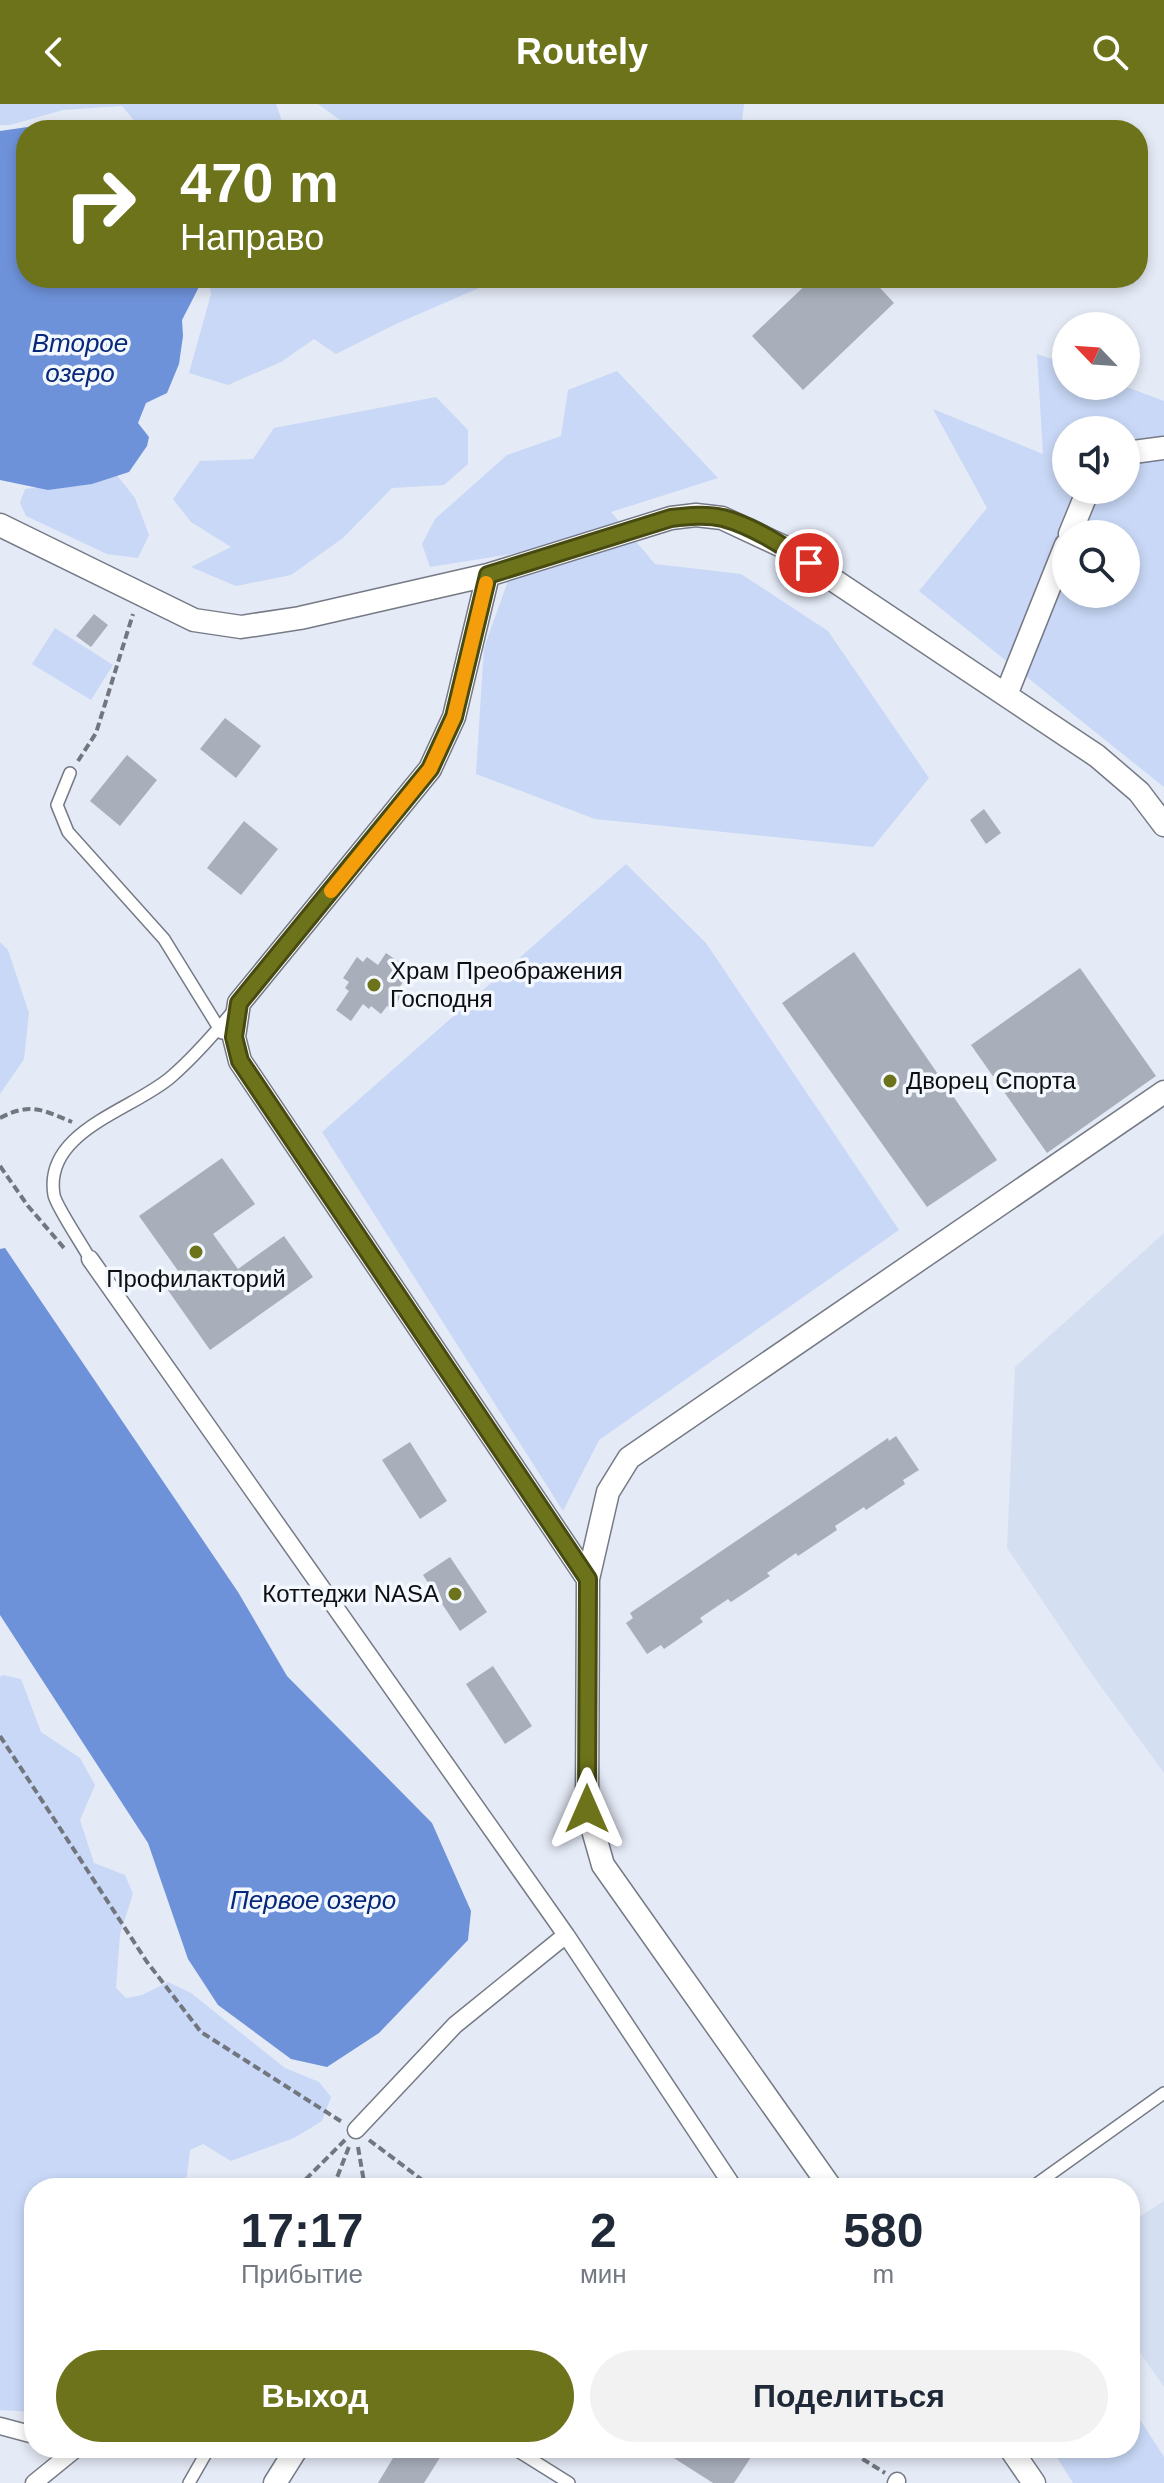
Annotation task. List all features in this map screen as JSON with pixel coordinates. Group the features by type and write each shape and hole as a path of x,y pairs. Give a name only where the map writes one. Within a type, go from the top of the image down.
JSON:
{"street":[{"path":"1140,451 1164,448"},
{"path":"0,525 194,620 241,627 300,618 488,575 671,518 696,515 722,518 784,547 1097,756 1139,792 1164,825"},
{"path":"488,575 454,717 430,769 239,1003 234,1037 240,1061 588,1579"},
{"path":"1006,695 1052,580"},
{"path":"824,2178 603,1865 587,1809 588,1579 608,1492 629,1458 1164,1092"},
{"path":"90,1259 566,1935 727,2178"},
{"path":"356,2130 455,2025 566,1935"},
{"path":"0,2426 24,2432"},
{"path":"34,2483 65,2458"},
{"path":"275,2483 291,2458"},
{"path":"1017,2458 1034,2483"}],"lane":[{"path":"70,773 57,805 68,832 164,939 240,1061"},
{"path":"90,1259 54,1196 56,1165 70,1141 169,1079 239,1003"},
{"path":"1045,2178 1164,2093"},
{"path":"189,2483 203,2458"},
{"path":"530,2458 569,2483"},
{"path":"543,2483 551,2471"}],"path":[{"path":"70,773 96,733 140,593"},
{"path":"0,1118 17,1108 44,1110 89,1129"},
{"path":"0,1166 28,1206 70,1256 90,1259"},
{"path":"0,1736 147,1962 201,2032 356,2130 420,2178"},
{"path":"307,2178 356,2130"},
{"path":"337,2178 356,2130"},
{"path":"356,2130 363,2178"},
{"path":"861,2458 897,2482"}],"shaded area":[{"path":"0,104 276,104 282,120 134,120 122,106 63,110 0,125"},
{"path":"318,104 744,104 742,120 340,120"},
{"path":"210,288 479,288 336,354 314,339 281,362 228,385 189,373 211,294"},
{"path":"1037,354 1052,359 1052,400 1140,400 1140,392 1164,401 1164,787 919,591 987,508 933,409 1043,454"},
{"path":"617,371 718,478 611,512 655,564 741,574 828,631 929,778 873,847 595,819 476,774 484,648 518,553 430,567 422,544 435,519 507,455 561,436 568,390"},
{"path":"436,397 468,430 468,464 444,485 392,488 343,538 291,575 236,586 191,567 231,547 191,522 173,499 200,461 253,459 274,428"},
{"path":"115,473 135,498 149,535 138,558 107,554 26,516 20,503 25,489"},
{"path":"55,628 113,665 91,700 32,664"},
{"path":"626,864 706,943 899,1230 599,1440 563,1511 322,1132"},
{"path":"0,942 8,950 29,1013 24,1059 0,1094"},
{"path":"1164,1233 1164,1773 1091,1673 1007,1548 1015,1367"},
{"path":"0,1677 21,1679 41,1732 80,1758 95,1785 80,1820 94,1863 125,1875 133,1894 120,1934 116,1988 126,1998 142,1995 168,1982 191,1993 285,2068 319,2082 331,2097 322,2121 294,2138 231,2161 203,2144 190,2150 186,2178 24,2178 24,2411 0,2410"},
{"path":"1164,2201 1164,2387 1140,2352 1140,2217"},
{"path":"1140,2420 1164,2457 1164,2483 1073,2483 1057,2458 1140,2458"}],"water":[{"name":"Второе озеро","path":"16,129 16,288 198,288 182,320 179,364 167,393 146,403 138,423 149,437 147,446 129,472 92,484 48,490 0,480 0,131"},
{"name":"Первое озеро","path":"5,1248 238,1592 287,1676 432,1823 471,1911 468,1940 379,2033 327,2067 291,2059 218,2005 188,1959 148,1843 0,1615 0,1249"}],"building":[{"path":"802,288 880,288 894,303 803,390 752,336"},
{"path":"94,614 108,625 91,647 76,636"},
{"path":"225,718 261,746 236,778 200,749"},
{"path":"127,755 157,780 120,826 90,801"},
{"path":"984,809 1001,833 986,844 970,820"},
{"path":"244,821 278,849 241,895 207,868"},
{"name":"Дворец Спорта","path":"854,952 997,1160 927,1207 782,1003"},
{"name":"Храм Преображения Господня","path":"386,953 402,964 394,976 403,982 397,991 402,995 392,1010 387,1006 381,1014 363,1004 351,1021 336,1010 349,991 345,988 349,982 343,978 357,957 363,962 367,957 378,965"},
{"path":"1080,968 1156,1076 1047,1153 971,1045"},
{"name":"Профилакторий","path":"222,1158 255,1204 213,1234 238,1269 284,1236 313,1277 210,1350 165,1286 181,1275 139,1216"},
{"path":"896,1436 919,1470 903,1480 905,1484 835,1526 837,1530 798,1556 796,1553 767,1573 770,1576 731,1602 728,1599 700,1618 703,1622 664,1649 661,1645 647,1654 626,1623 633,1618 630,1613 888,1438 889,1441"},
{"path":"410,1442 447,1501 420,1519 382,1460"},
{"name":"Коттеджи NASA","path":"450,1557 487,1612 460,1631 423,1575"},
{"path":"493,1666 532,1726 505,1744 466,1684"},
{"path":"393,2458 440,2458 424,2483 378,2483"},
{"path":"674,2458 750,2458 734,2483 713,2483"}],"slow traffic":[{"path":"331,891 430,769 454,717 486,583"}],"place":[{"name":"Храм Преображения Господня","path":"374,985"},
{"name":"Дворец Спорта","path":"890,1081"},
{"name":"Профилакторий","path":"196,1252"},
{"name":"Коттеджи NASA","path":"455,1594"}],"route":[{"path":"587,1809 588,1579 240,1061 234,1037 239,1003 430,769 454,717 488,575 671,518 696,515 722,518 754,531 809,563"}]}
